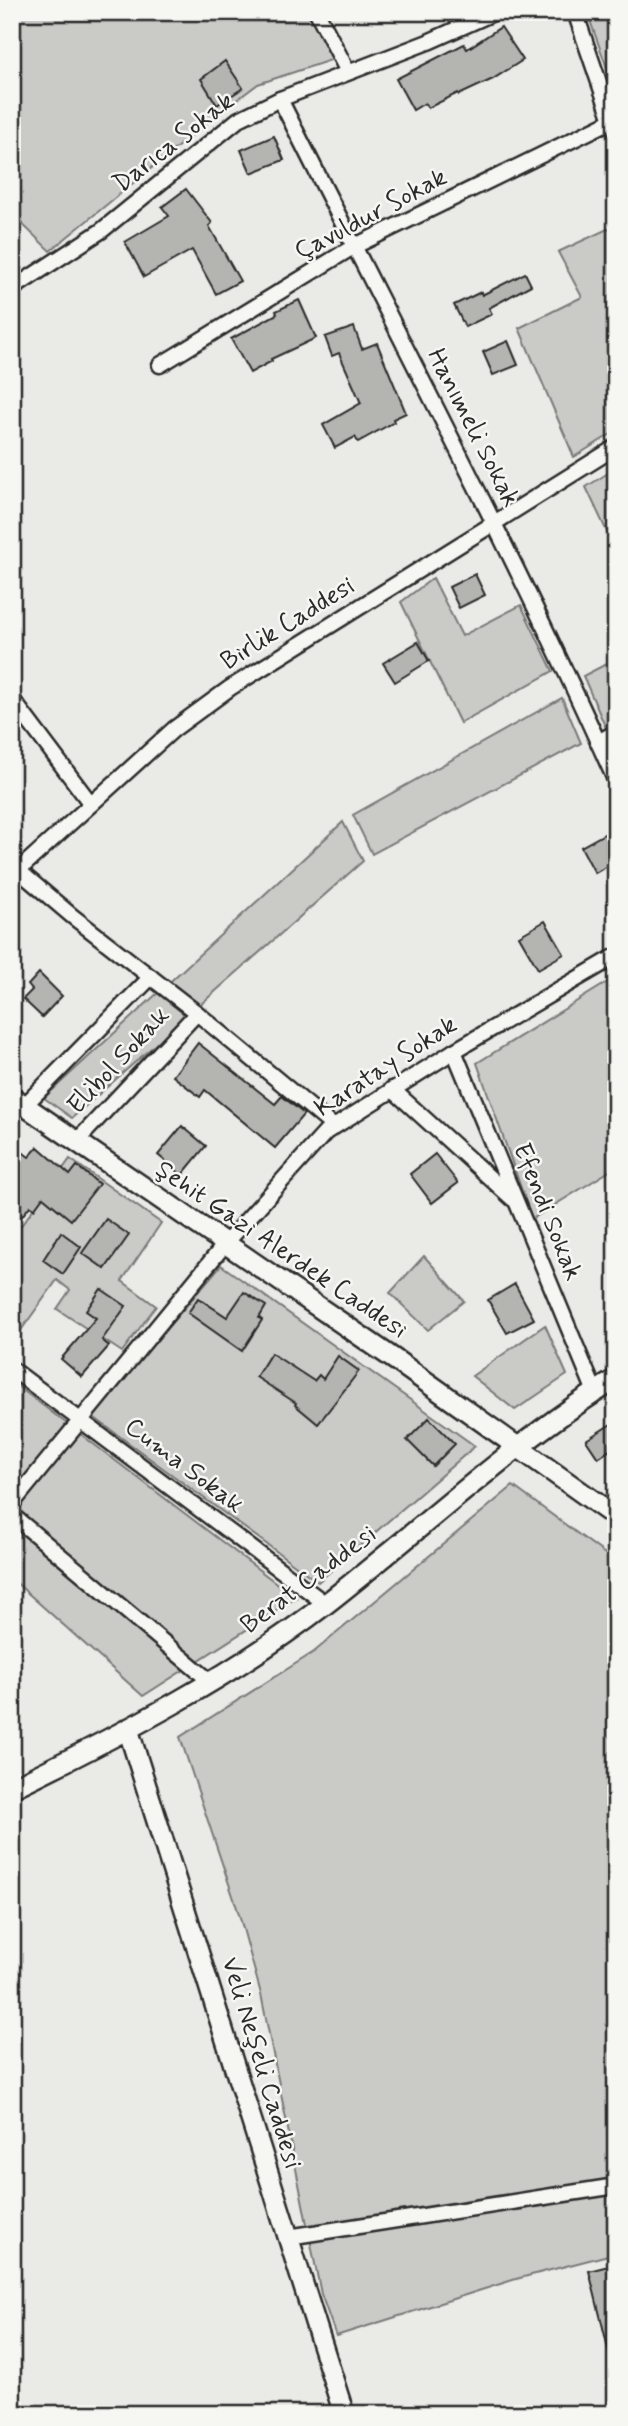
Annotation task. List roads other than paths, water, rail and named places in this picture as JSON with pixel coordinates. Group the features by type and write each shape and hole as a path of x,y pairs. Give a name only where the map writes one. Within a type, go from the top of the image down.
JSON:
{"street":[{"path":"317,12 348,72"},
{"name":"Darıca Sokak","path":"12,289 101,231 239,119 280,99 428,42 495,12"},
{"path":"575,12 613,126"},
{"name":"Hanımeli Sokak","path":"280,99 495,522 616,782"},
{"name":"Çavuldur Sokak","path":"160,365 354,247 613,126"},
{"name":"Birlik Caddesi","path":"14,870 174,729 230,688 616,447"},
{"path":"12,699 91,804"},
{"path":"598,742 616,732"},
{"path":"14,870 197,1013 333,1126"},
{"name":"Karatay Sokak","path":"12,1504 225,1244 333,1126 454,1051 616,957"},
{"path":"18,1101 151,978"},
{"name":"Elibol Sokak","path":"76,1142 197,1013"},
{"name":"Efendi Sokak","path":"454,1051 595,1392"},
{"path":"392,1089 517,1202"},
{"name":"Şehit Gazi Alerdek Caddesi","path":"18,1101 520,1446 616,1517"},
{"name":"Cuma Sokak","path":"12,1369 326,1604"},
{"name":"Berat Caddesi","path":"12,1788 128,1729 243,1663 326,1604 520,1446 616,1379"},
{"path":"12,1515 211,1682"},
{"name":"Veli Neşeli Caddesi","path":"128,1729 344,2414"},
{"path":"288,2237 616,2186"}]}
